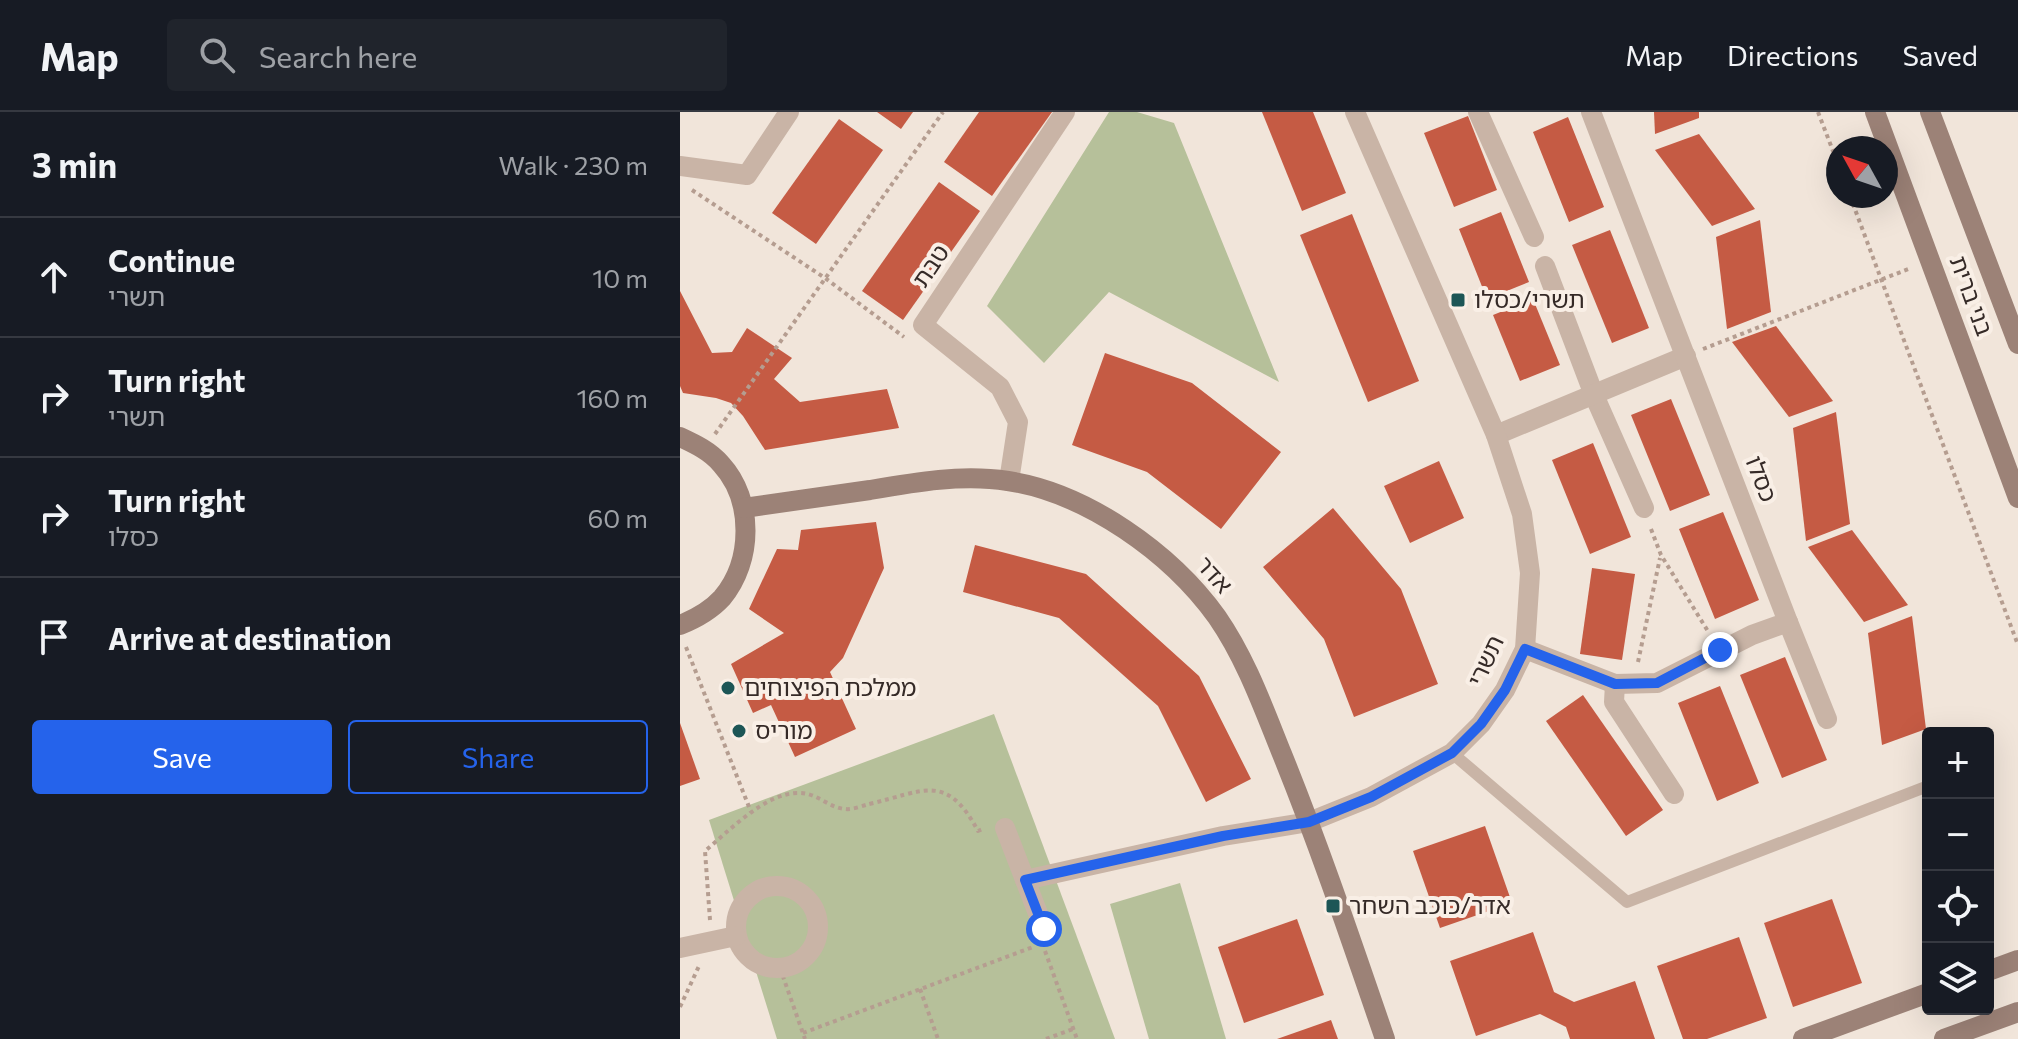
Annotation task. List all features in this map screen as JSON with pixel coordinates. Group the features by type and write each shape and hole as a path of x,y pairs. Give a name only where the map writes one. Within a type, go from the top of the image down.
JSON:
{"street":[{"path":"687,167 747,175 789,112"},
{"name":"טבת","path":"1009,481 1018,422 1000,387 923,325 1065,112"},
{"name":"תשרי","path":"1025,880 1223,836 1309,822 1371,797 1452,753 1481,724 1505,690 1525,649 1530,573 1522,514 1496,435 1355,112"},
{"path":"1478,112 1534,237"},
{"name":"כסלו","path":"1591,112 1827,719"},
{"name":"בני ברית","path":"1875,112 2018,498"},
{"name":"בני ברית","path":"1930,112 2018,344"},
{"path":"1545,266 1594,395 1644,508"},
{"path":"1496,435 1686,356"},
{"path":"680,437 705,449 722,465 736,485 744,508 746,540 738,570 722,597 682,634"},
{"name":"אדר","path":"744,508 934,480 970,478 1009,481 1048,490 1086,506 1165,560 1216,617 1249,672 1309,822 1385,1039"},
{"path":"1525,649 1624,684 1657,683 1720,650 1788,622"},
{"path":"1624,684 1614,702 1674,794"},
{"path":"1005,828 1044,929"},
{"path":"775,885 789,887 802,894 812,904 817,917 818,931 814,945 806,957 794,965 768,967 748,956 736,936 740,908 749,896 775,885"},
{"path":"680,948 736,936"},
{"path":"1994,969 2018,960"},
{"path":"1803,1039 1922,995"},
{"path":"1944,1039 2018,1012"}],"lane":[{"path":"1452,753 1627,902 1922,788"}],"path":[{"path":"705,449 943,112"},
{"path":"1818,112 1827,136"},
{"path":"687,167 692,191 825,278 910,341 923,325"},
{"path":"1855,208 2018,645"},
{"path":"1686,356 1931,261"},
{"path":"1644,508 1661,555 1720,650"},
{"path":"1624,684 1661,555"},
{"path":"682,634 751,812"},
{"path":"680,1007 711,940 705,851 751,812 782,797 799,793 816,796 845,809 933,789 958,801 978,831 1003,822 1005,828"},
{"path":"780,968 804,1036 1043,943 1077,1039"},
{"path":"920,989 938,1039"},
{"path":"1046,1039 1073,1029"}],"green space":[{"path":"1109,112 1137,112 1174,123 1279,382 1109,292 1044,363 987,306"},
{"path":"994,714 1115,1039 777,1039 709,820"},
{"path":"1180,883 1226,1039 1149,1039 1110,904"}],"building":[{"path":"877,112 913,112 901,129"},
{"path":"979,112 1052,112 992,196 944,162"},
{"path":"1262,112 1313,112 1346,193 1302,211"},
{"path":"1654,112 1699,112 1699,118 1655,134"},
{"path":"1468,116 1497,190 1454,207 1424,133"},
{"path":"1568,117 1604,207 1569,222 1533,132"},
{"path":"839,119 883,150 816,244 772,213"},
{"path":"1699,134 1755,209 1712,226 1655,150"},
{"path":"939,182 980,211 903,320 862,291"},
{"path":"1501,212 1529,282 1487,299 1459,229"},
{"path":"1352,214 1419,381 1368,402 1300,235"},
{"path":"1760,220 1771,312 1727,329 1716,237"},
{"path":"1610,230 1649,328 1612,343 1572,245"},
{"path":"680,291 712,353 732,352 747,328 792,358 774,379 800,402 887,389 899,428 765,450 731,403 683,393 680,386"},
{"path":"1533,299 1560,365 1520,381 1493,315"},
{"path":"1776,326 1833,401 1789,417 1732,342"},
{"path":"1105,353 1192,383 1281,452 1221,529 1147,472 1072,445"},
{"path":"1671,399 1710,495 1670,511 1631,415"},
{"path":"1836,412 1850,524 1806,541 1793,428"},
{"path":"1593,443 1631,537 1590,554 1552,460"},
{"path":"1439,461 1464,518 1410,543 1384,486"},
{"path":"1333,508 1401,589 1438,684 1354,717 1324,639 1263,567"},
{"path":"1723,512 1759,600 1715,619 1679,529"},
{"path":"876,522 884,568 843,658 830,672 856,729 795,757 771,705 753,713 731,664 784,633 749,609 777,549 798,550 801,530"},
{"path":"1852,530 1908,605 1864,622 1808,547"},
{"path":"975,545 1086,574 1199,676 1251,779 1206,802 1158,706 1059,618 963,592"},
{"path":"1592,568 1635,574 1622,660 1580,654"},
{"path":"1912,616 1926,727 1882,745 1868,633"},
{"path":"1785,657 1827,760 1782,778 1740,675"},
{"path":"1720,686 1759,783 1717,801 1678,703"},
{"path":"1583,695 1663,810 1626,836 1546,721"},
{"path":"680,723 700,779 680,786"},
{"path":"1485,826 1512,903 1440,928 1413,851"},
{"path":"1832,899 1862,983 1793,1007 1764,923"},
{"path":"1297,919 1324,995 1244,1023 1218,947"},
{"path":"1533,932 1554,992 1574,1002 1635,981 1655,1039 1570,1039 1566,1027 1540,1014 1476,1036 1450,961"},
{"path":"1739,937 1767,1018 1707,1039 1683,1039 1657,966"},
{"path":"1331,1020 1338,1039 1277,1039"}],"place":[{"name":"תשרי/כסלו","path":"1458,300"},
{"name":"ממלכת הפיצוחים","path":"728,688"},
{"name":"מוריס","path":"739,731"},
{"name":"אדר/כוכב השחר","path":"1333,906"}],"route":[{"path":"1044,929 1025,880 1223,836 1309,822 1371,797 1452,753 1481,724 1505,690 1525,649 1615,684 1657,683 1720,650"}]}
